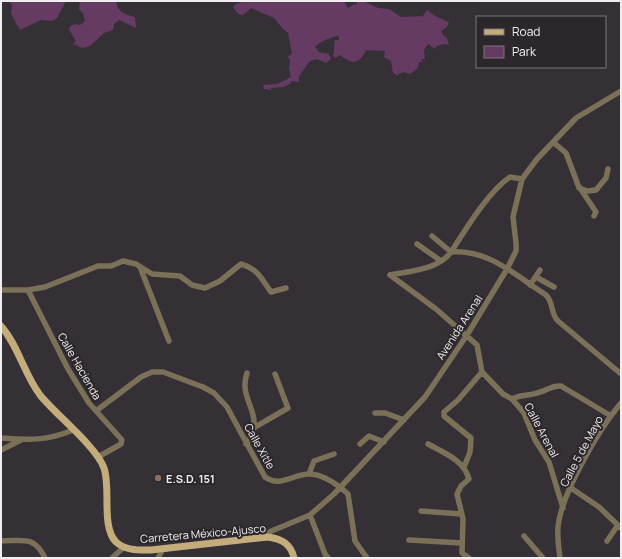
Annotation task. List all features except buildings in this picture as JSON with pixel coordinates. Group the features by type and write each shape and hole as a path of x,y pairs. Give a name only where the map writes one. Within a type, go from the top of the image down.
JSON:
{"main road":[{"path":"1,326 25,371 40,394 98,457 107,480 108,521 111,532 116,541 124,547"},
{"name":"Carretera México-Ajusco","path":"124,547 132,550 164,549 268,537 283,541 289,545 294,558"}],"street":[{"name":"Avenida Arenal","path":"254,538 310,515 384,442 425,397 467,335 507,269 516,251 513,217 522,179 553,142 576,118 621,91"},
{"path":"553,142 566,153 579,188 596,212 594,216"},
{"path":"579,188 588,191 596,190 606,178 608,169"},
{"path":"464,467 470,452 471,438 444,416 444,412 458,400 482,372 477,345 436,309 390,275 409,272 447,258 468,225 502,182 510,177 522,179"},
{"path":"432,236 451,252 481,255 491,259 550,299 552,302 552,314 621,374"},
{"path":"417,244 441,261"},
{"path":"1,290 28,290 45,287 98,266 111,266 123,261 140,267 152,274 180,276 192,285 205,288 220,281 241,264 257,271 271,292 286,288"},
{"path":"140,267 169,340"},
{"path":"530,285 540,270"},
{"path":"536,277 554,286"},
{"name":"Calle Hacienda","path":"28,290 68,369 96,411 122,440 121,444 98,457"},
{"name":"Calle Xitle","path":"96,411 146,374 157,372 171,374 203,387 218,397 227,407 262,474 268,479 281,482 309,474"},
{"name":"Calle Arenal","path":"482,372 503,394 512,399 524,413 535,440 549,462 563,508"},
{"path":"246,444 253,435 255,427 255,421 244,387 247,373"},
{"path":"255,427 288,408 276,374"},
{"path":"512,399 518,396 541,392 555,385 561,386 611,416"},
{"name":"Calle 5 de Mayo","path":"560,558 558,528 563,508 571,488 596,438 621,403"},
{"path":"375,413 385,413 404,420"},
{"path":"1,438 21,440 53,438 73,430"},
{"path":"360,444 369,436 384,442"},
{"path":"1,450 21,440"},
{"path":"428,444 464,467 469,478 458,490 457,497 461,514 462,553 469,558"},
{"path":"334,454 314,461 309,474 324,478 340,487 348,494 355,541 368,558"},
{"path":"571,488 599,507 620,526 607,541"},
{"path":"421,511 461,514"},
{"path":"310,515 325,554 328,558"},
{"path":"524,536 542,558"},
{"path":"409,540 462,543"},
{"path":"1,541 33,542 39,546 45,558"},
{"path":"112,558 124,547"},
{"path":"158,558 164,549"}],"green space":[{"path":"9,1 66,1 57,18 52,21 41,20 20,30 11,14 12,5"},
{"path":"80,1 116,1 120,11 135,17 136,28 119,20 114,24 113,30 104,33 90,46 82,48 73,44 76,41 69,30 70,26 76,24 80,25 85,21 83,13 79,9"},
{"path":"245,1 344,1 348,8 354,4 356,5 357,2 363,1 378,8 389,9 401,17 423,16 427,10 435,16 449,22 447,27 441,31 447,38 449,45 444,44 437,46 435,49 428,44 424,50 425,59 421,59 423,62 419,62 418,68 410,74 403,72 397,75 393,73 391,61 384,57 385,51 366,50 361,58 355,62 352,62 340,55 335,58 333,56 334,42 335,40 339,40 339,36 336,36 323,41 315,47 319,52 329,54 331,59 326,63 317,59 310,61 299,76 299,82 291,81 290,84 283,87 270,88 272,90 264,89 263,85 277,84 291,77 289,68 290,59 287,57 292,54 288,33 274,18 251,8 243,15 238,14 233,7 236,4"}],"place":[{"name":"E.S.D. 151","path":"158,478"}]}
